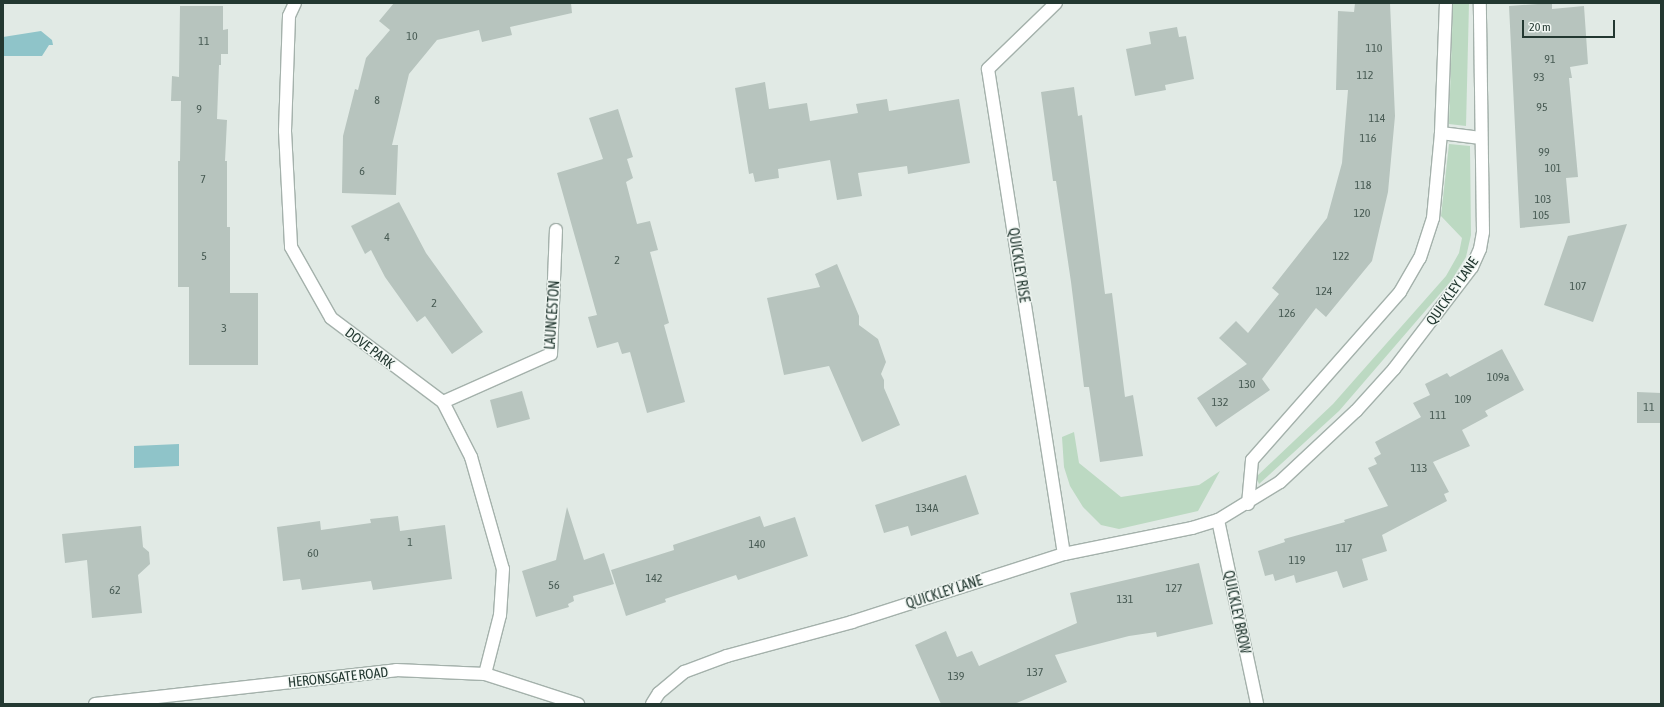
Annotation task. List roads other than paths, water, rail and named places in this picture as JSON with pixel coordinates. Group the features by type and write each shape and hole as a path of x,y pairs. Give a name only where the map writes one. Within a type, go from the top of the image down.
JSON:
{"street":[{"name":"DOVE PARK","path":"295,3 289,16 285,131 291,247 331,318 443,402 472,457 503,569 500,615 485,674"},
{"name":"QUICKLEY RISE","path":"1056,3 988,69 1064,554"},
{"path":"1248,504 1252,460 1400,292 1420,258 1433,218 1441,134 1446,3"},
{"name":"QUICKLEY LANE","path":"652,704 659,693 684,672 727,656 852,622 1064,554 1140,540 1218,520 1248,504 1280,482 1356,411 1394,369 1472,267 1480,249 1483,232 1480,3"},
{"path":"1441,134 1481,138"},
{"name":"LAUNCESTON","path":"443,402 551,354 556,230"},
{"name":"QUICKLEY BROW","path":"1218,520 1257,704"},
{"name":"HERONSGATE ROAD","path":"94,704 396,670 485,674 578,704"}],"water":[{"path":"41,31 52,40 53,45 49,45 42,56 3,56 3,37"},
{"path":"179,444 179,466 134,468 134,446"}]}
